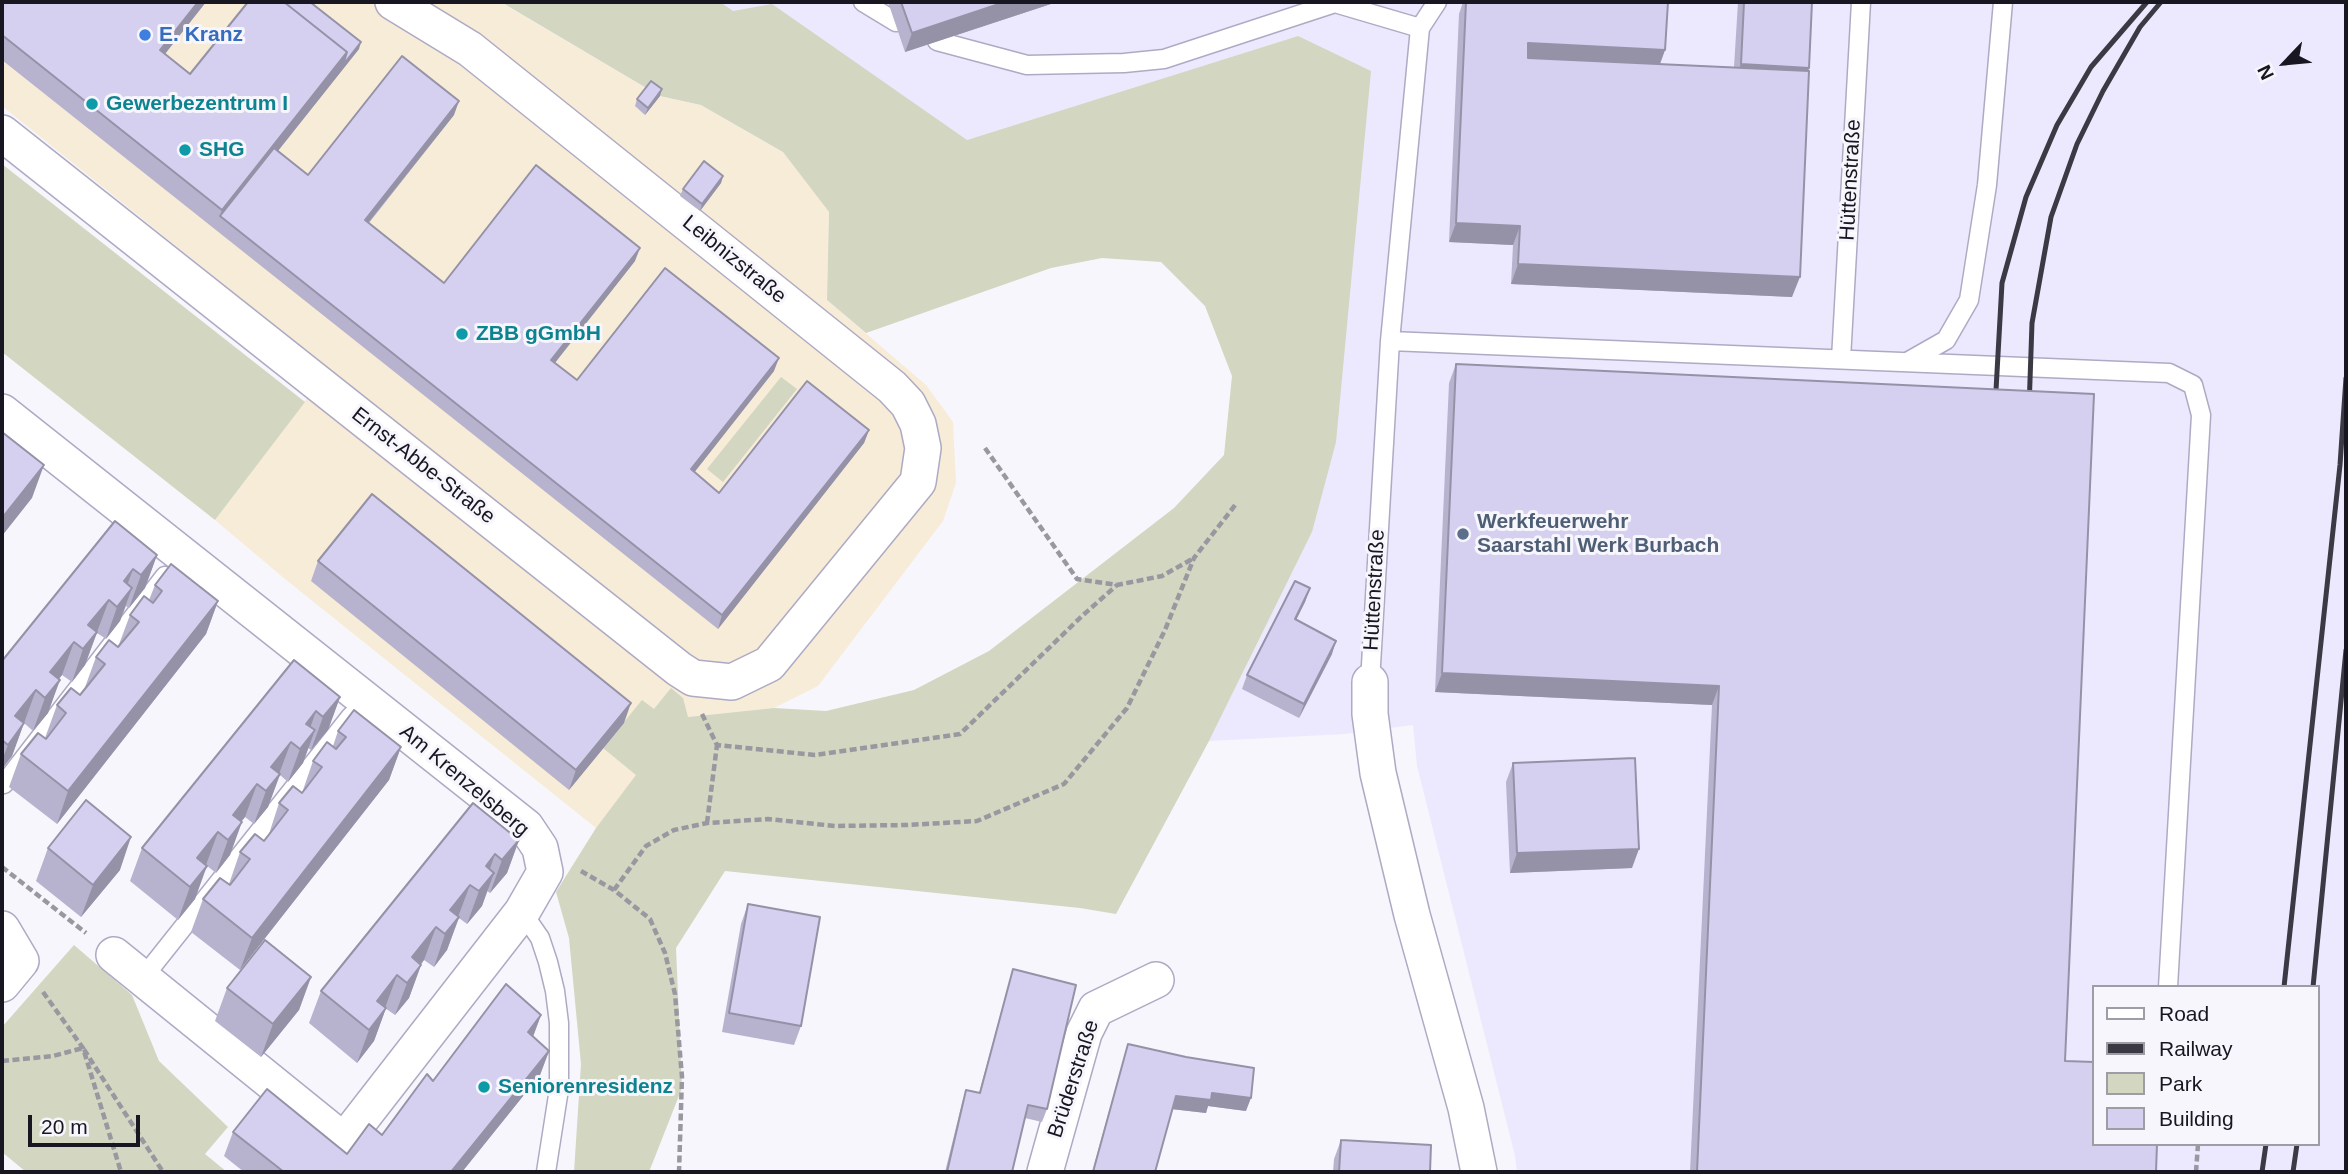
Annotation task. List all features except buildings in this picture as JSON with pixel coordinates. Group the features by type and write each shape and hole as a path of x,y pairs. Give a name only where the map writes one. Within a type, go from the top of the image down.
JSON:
{"street":[{"name":"Leibnizstraße","path":"393,2 470,49 892,387 908,404 918,424 923,448 918,482 769,664 732,682 693,678"},
{"name":"Ernst-Abbe-Straße","path":"2,133 693,678"},
{"name":"Am Krenzelsberg","path":"3,416 526,827 540,848 545,872 522,912 344,1141 114,956"},
{"name":"Hüttenstraße","path":"1370,682 1370,714 1378,774 1412,915 1466,1108 1479,1172"},
{"path":"2,929 11,973"},
{"name":"Brüderstraße","path":"1045,1172 1084,1033 1096,1009 1156,980"}],"lane":[{"path":"863,2 896,22"},
{"name":"Hüttenstraße","path":"1370,682 1390,341 1420,28 1437,2"},
{"name":"Hüttenstraße","path":"1842,359 1861,2"},
{"path":"1906,362 1946,340 1969,300 1987,185 2003,2"},
{"path":"937,41 1027,65 1124,63 1164,59 1335,3 1420,28"},
{"path":"1390,341 2169,373 2193,385 2200,415 2168,985"},
{"path":"4,784 181,555"},
{"path":"142,979 365,699"},
{"path":"522,912 540,938 555,991 559,1023 559,1089 546,1172"}],"path":[{"path":"985,448 1077,579 1117,585 1162,576 1194,558"},
{"path":"614,890 646,846 674,830 707,823 768,819 835,826 977,821 1064,784 1127,708 1165,630 1194,558 1236,504"},
{"path":"717,745 815,755 960,734 1117,585"},
{"path":"693,678 705,724 717,745 707,823"},
{"path":"2,867 114,956"},
{"path":"579,869 614,890 650,919 665,953 675,993 682,1077 679,1172"},
{"path":"11,973 83,1048 163,1172"},
{"path":"2,1061 53,1056 83,1048"},
{"path":"83,1048 121,1172"},
{"path":"2196,1172 2198,1146"}],"shaded area":[{"path":"2,2 500,2 660,96 701,105 783,152 829,212 827,300 926,385 953,422 956,483 943,521 818,686 774,708 688,717 637,775 596,828 215,520 329,369 2,106"},
{"path":"501,2 2346,2 2346,1172 1517,1172 1417,766 1413,725 1345,734 1209,741 1312,532 1298,36 967,140 783,152 701,105 660,96"}],"green space":[{"path":"501,2 720,2 733,11 772,4 967,140 1298,36 1371,71 1336,442 1312,532 1209,741 1116,914 725,871 676,948 682,1088 649,1172 574,1172 581,1064 569,938 556,892 596,828 636,775 603,748 642,700 654,709 671,688 683,698 688,717 774,708 826,711 914,690 989,651 1174,508 1224,455 1232,376 1205,306 1161,262 1102,258 1051,268 866,333 827,300 829,212 783,152 701,105 660,96"},
{"path":"2,164 305,402 215,520 2,352"},
{"path":"781,377 797,389 723,482 707,469"},
{"path":"74,945 132,995 159,1061 228,1127 205,1154 227,1172 26,1172 2,1152 2,1027"}],"railway":[{"path":"1995,408 2002,283 2026,197 2057,125 2091,67 2147,2"},
{"path":"2029,409 2032,323 2051,217 2077,144 2103,91 2140,27 2161,2"},
{"path":"2284,985 2340,465 2346,378"},
{"path":"2313,985 2346,650"},
{"path":"2262,1172 2266,1146"},
{"path":"2293,1172 2297,1146"}],"place":[{"name":"E. Kranz","path":"145,35"},
{"name":"Gewerbezentrum I","path":"92,104"},
{"name":"SHG","path":"185,150"},
{"name":"ZBB gGmbH","path":"462,334"},
{"name":"Werkfeuerwehr Saarstahl Werk Burbach","path":"1463,534"},
{"name":"Seniorenresidenz","path":"484,1087"}]}
